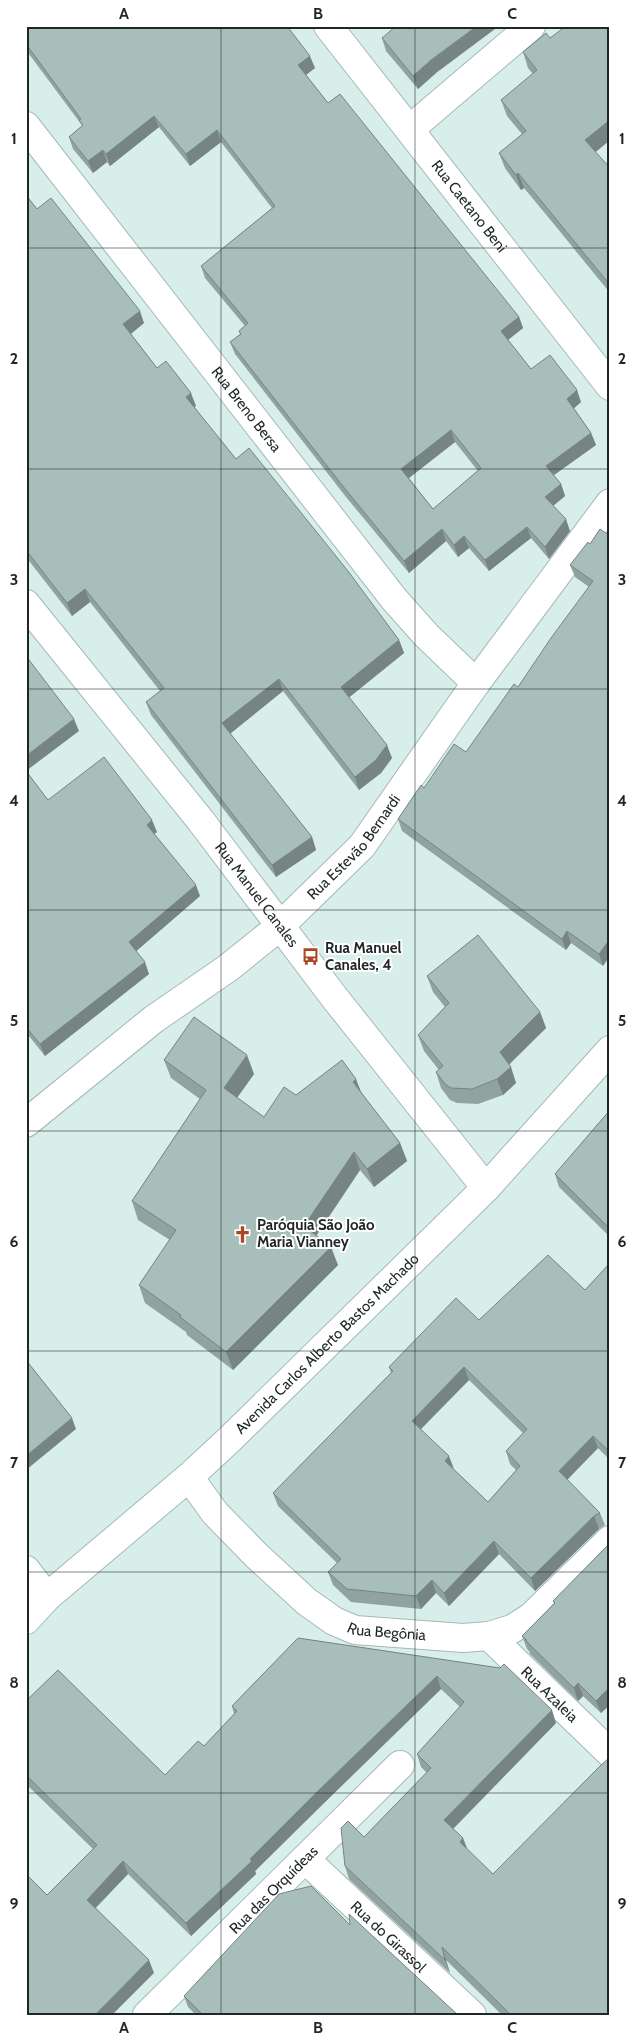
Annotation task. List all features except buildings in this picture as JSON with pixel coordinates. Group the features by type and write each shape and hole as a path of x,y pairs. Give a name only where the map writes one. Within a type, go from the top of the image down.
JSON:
{"street":[{"name":"Rua Caetano Beni","path":"328,26 610,386"},
{"path":"410,129 531,26"},
{"name":"Rua Breno Bersa","path":"26,126 394,599 426,634 476,683"},
{"name":"Rua Estevão Bernardi","path":"30,1111 154,1018 228,968 279,927 362,846 476,683 610,502"},
{"name":"Rua Manuel Canales","path":"26,604 201,821 279,927 486,1188"},
{"name":"Avenida Carlos Alberto Bastos Machado","path":"26,1620 47,1597 189,1477 486,1188 610,1050"},
{"name":"Rua Begônia","path":"189,1477 215,1512 257,1556 307,1602 334,1621 355,1630 463,1638 489,1636 512,1629 531,1617 610,1540"},
{"path":"26,1570 47,1597"},
{"name":"Rua Azaleia","path":"489,1636 610,1753"},
{"name":"Rua das Orquídeas","path":"147,2015 400,1765"},
{"name":"Rua do Girassol","path":"305,1859 472,2015"}],"place":[{"name":"Rua Manuel Canales, 4","path":"311,957"},
{"name":"Paróquia São João Maria Vianney","path":"243,1234"}]}
